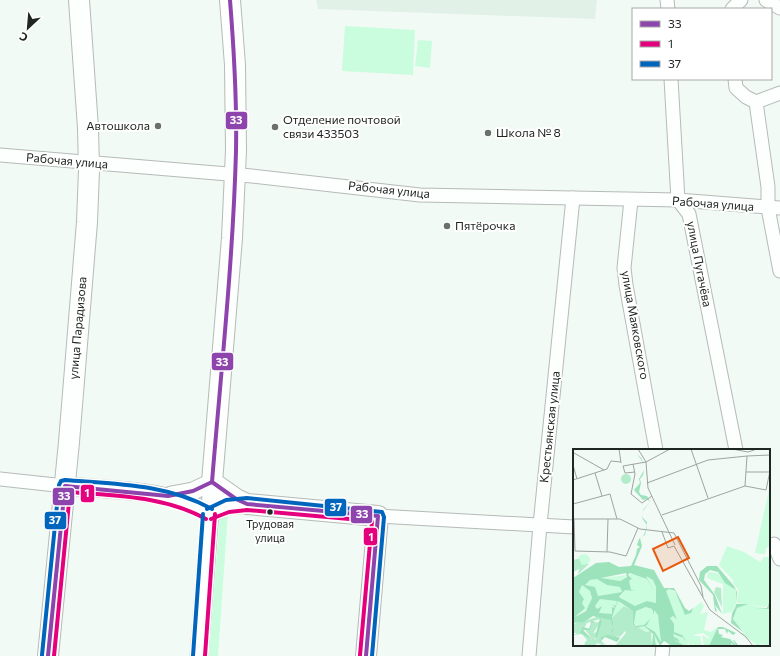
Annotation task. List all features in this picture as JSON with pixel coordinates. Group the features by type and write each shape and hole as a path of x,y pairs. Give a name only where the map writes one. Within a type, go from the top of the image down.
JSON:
{"highway":[{"name":"улица Парадизова","path":"48,656 65,486 87,222 89,163 79,0"},
{"path":"230,0 235,65 235,175 232,238 212,482 236,499 247,504 378,516 366,656"}],"main road":[{"path":"168,496 193,491 212,482"},
{"path":"199,656 212,482"},
{"path":"65,486 168,496 191,503 209,514"},
{"path":"209,514 218,509 236,504 247,504"}],"street":[{"path":"733,8 741,0"},
{"path":"766,0 780,8"},
{"path":"671,80 678,200"},
{"path":"735,80 736,88 746,97 756,102 780,93"},
{"path":"756,102 768,187 774,208 780,271"},
{"name":"Рабочая улица","path":"0,155 235,175 420,195 678,200 774,208"},
{"name":"Крестьянская улица","path":"529,656 540,525 573,198"},
{"name":"улица Маяковского","path":"631,200 624,268 625,279 656,449"},
{"name":"улица Пугачёва","path":"678,200 689,214 736,449"},
{"path":"0,479 65,486"},
{"path":"378,516 573,527"},
{"path":"774,543 780,559"},
{"path":"662,656 663,646"}],"shaded area":[{"path":"316,0 597,0 595,19 318,9"}],"green space":[{"path":"345,26 415,30 413,75 342,71"},
{"path":"418,40 432,41 430,68 415,66"},
{"path":"228,511 218,656 209,656 220,514"}],"transit line":[{"name":"33","path":"212,482 232,234 236,151 234,56 230,0"},
{"name":"37","path":"42,655 59,485 61,481 122,484 159,490 177,494 212,509"},
{"name":"33","path":"212,482 236,499 247,504 378,516 366,656"},
{"name":"33","path":"48,656 65,486 168,496 193,491 212,482"},
{"name":"1","path":"54,656 70,492 123,496 157,501 190,511 206,519"},
{"name":"37","path":"207,509 226,500 247,498 382,512 384,517 372,656"},
{"name":"1","path":"211,519 229,512 247,510 372,521 360,655"},
{"name":"37","path":"193,656 203,514"},
{"name":"1","path":"205,656 215,514"}],"place":[{"name":"Автошкола","path":"158,126"},
{"name":"Отделение почтовой связи 433503","path":"275,127"},
{"name":"Школа № 8","path":"488,133"},
{"name":"Пятёрочка","path":"447,226"},
{"name":"Трудовая улица","path":"270,512"}]}
